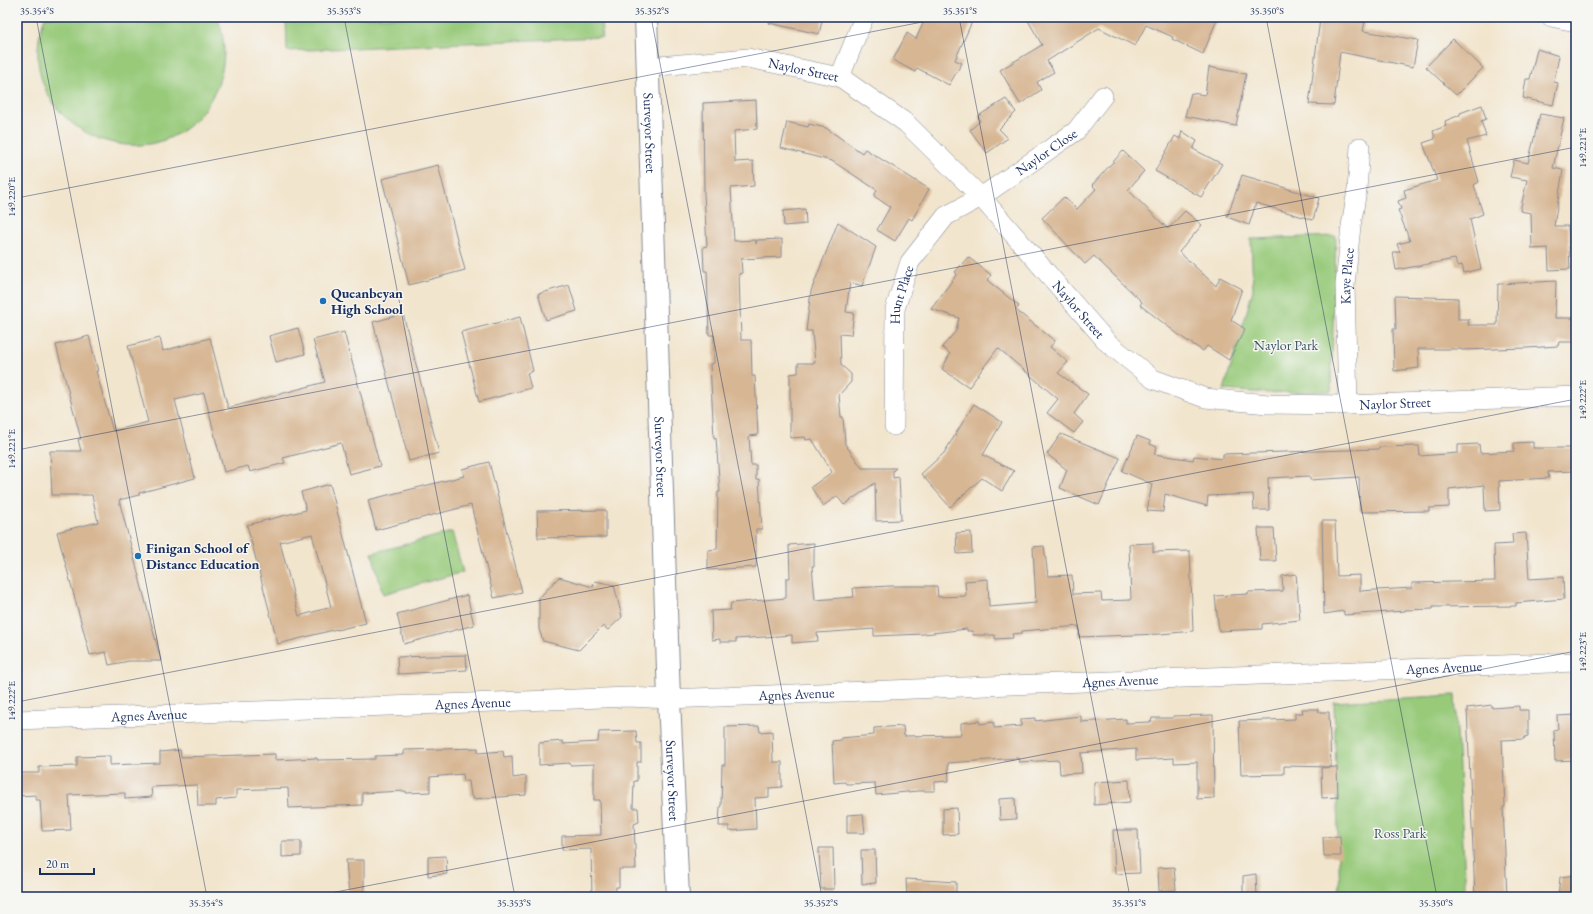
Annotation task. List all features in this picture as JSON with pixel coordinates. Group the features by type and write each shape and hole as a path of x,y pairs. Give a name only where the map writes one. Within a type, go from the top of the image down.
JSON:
{"street":[{"name":"Surveyor Street","path":"646,17 669,699 678,897"},
{"path":"840,77 864,17"},
{"path":"1552,17 1576,22"},
{"name":"Naylor Street","path":"648,67 748,58 840,77 906,123 981,197 1108,343 1153,379 1205,398 1268,404 1348,405 1576,396"},
{"name":"Naylor Close","path":"981,197 1076,131 1103,96"},
{"name":"Kaye Place","path":"1348,405 1345,285 1351,226 1357,190 1360,147"},
{"name":"Hunt Place","path":"894,426 895,309 910,262 946,216 981,197"},
{"name":"Agnes Avenue","path":"17,720 630,697 669,699 1576,662"}],"green space":[{"path":"45,17 217,17 224,44 223,64 219,82 215,91 191,124 161,141 127,145 95,137 66,118 46,91 38,57"},
{"path":"286,17 601,17 602,37 287,51"},
{"name":"Naylor Park","path":"1336,236 1331,391 1267,393 1224,390 1253,290 1251,239"},
{"path":"452,532 463,572 383,594 372,553"},
{"name":"Ross Park","path":"1455,695 1466,897 1340,897 1334,702"}],"building":[{"path":"770,17 823,17 819,34 769,23"},
{"path":"926,17 974,17 955,60 962,63 949,85 917,68 915,72 893,60 907,33 916,39"},
{"path":"1026,17 1218,17 1203,54 1172,39 1173,37 1146,25 1135,46 1099,28 1047,61 1054,72 1037,82 1041,90 1020,104 1000,70 1042,45"},
{"path":"1320,19 1365,22 1363,31 1418,40 1413,67 1340,52 1334,105 1309,104"},
{"path":"1453,39 1483,68 1456,95 1426,67"},
{"path":"1537,49 1559,56 1554,82 1558,83 1553,105 1523,98 1526,79 1530,79"},
{"path":"1209,67 1246,74 1236,126 1185,116 1191,93 1205,95"},
{"path":"1006,99 1016,112 999,129 1008,138 987,153 970,130 980,121 978,116"},
{"path":"756,100 757,129 734,131 735,162 753,161 754,186 731,188 734,241 756,240 756,244 757,240 782,239 782,257 741,259 742,273 739,274 741,340 751,340 752,376 755,376 758,435 749,436 751,465 756,465 756,480 759,479 762,529 756,529 756,567 708,570 708,550 717,549 718,492 720,492 716,438 714,438 710,364 714,363 714,335 709,335 707,271 704,271 703,247 707,246 704,194 703,103"},
{"path":"1482,105 1486,119 1481,121 1486,136 1467,141 1479,182 1474,185 1483,214 1470,219 1481,269 1464,273 1462,265 1457,266 1455,259 1396,270 1393,252 1400,252 1397,244 1410,241 1398,210 1401,209 1398,201 1406,198 1404,190 1437,180 1423,143 1435,139 1433,131 1446,126 1445,121 1460,115 1460,113"},
{"path":"1540,114 1564,118 1553,168 1563,170 1554,226 1568,226 1570,269 1549,270 1548,248 1532,249 1531,213 1520,211 1527,180 1510,177 1514,160 1528,163"},
{"path":"787,122 808,127 809,124 826,128 862,153 865,149 929,189 912,220 909,218 895,241 877,230 890,207 874,196 877,190 832,161 781,148"},
{"path":"1182,131 1197,141 1193,149 1222,164 1201,197 1155,171 1175,136 1180,139"},
{"path":"1123,151 1144,171 1128,190 1168,229 1185,211 1202,225 1179,252 1216,286 1220,277 1242,289 1231,320 1245,329 1229,360 1207,346 1203,351 1183,338 1140,305 1142,302 1094,256 1085,264 1042,218 1064,197 1077,209 1096,189 1092,185"},
{"path":"438,165 465,270 409,285 382,179"},
{"path":"1242,175 1319,198 1313,220 1256,203 1249,225 1227,217"},
{"path":"805,209 806,224 784,226 783,211"},
{"path":"838,222 876,247 862,286 850,282 846,312 854,313 851,335 840,334 841,365 851,374 851,382 839,395 841,417 843,417 845,444 862,468 896,468 893,471 893,478 899,477 901,520 876,521 875,483 844,505 837,496 823,506 811,487 832,472 812,439 806,440 805,437 790,438 790,374 798,373 798,363 815,363 812,331 806,331 811,291"},
{"path":"968,257 991,275 987,280 1019,306 1016,310 1055,341 1050,347 1068,362 1058,373 1088,394 1074,414 1083,422 1074,433 1047,413 1058,399 998,348 969,387 942,369 950,354 942,347 956,331 959,318 931,309 957,274 955,272"},
{"path":"1556,281 1555,318 1576,318 1576,342 1559,342 1558,346 1527,348 1461,350 1418,349 1419,368 1394,371 1393,329 1396,329 1395,296 1458,298 1458,319 1469,319 1468,325 1497,325 1498,284"},
{"path":"569,285 577,311 546,320 538,294"},
{"path":"403,314 439,453 409,461 373,322"},
{"path":"520,317 533,371 527,373 531,388 479,402 461,332"},
{"path":"298,328 305,354 276,362 269,336"},
{"path":"344,332 380,466 349,474 341,443 283,458 285,463 250,472 248,466 224,472 204,393 175,400 195,478 119,500 161,661 129,661 109,665 106,652 90,655 57,532 98,522 92,495 52,495 50,451 81,451 78,439 81,439 56,345 89,336 98,371 96,371 113,431 148,422 128,346 160,338 163,351 210,338 228,408 325,382 313,340"},
{"path":"974,404 1002,422 983,455 1014,471 1002,491 982,478 950,507 921,474 944,453"},
{"path":"1061,434 1120,458 1099,505 1060,488 1067,470 1047,454"},
{"path":"1137,436 1150,441 1150,444 1157,447 1154,454 1193,460 1194,456 1223,459 1223,454 1379,449 1379,447 1419,446 1420,456 1458,453 1458,445 1479,444 1480,453 1514,451 1514,443 1533,442 1533,448 1576,448 1576,471 1548,472 1549,478 1499,481 1500,510 1485,511 1484,485 1449,489 1449,507 1429,508 1429,511 1363,512 1360,511 1359,477 1310,480 1310,476 1268,478 1269,510 1254,510 1253,494 1208,496 1207,506 1165,494 1163,512 1147,511 1152,484 1122,471"},
{"path":"489,462 522,592 494,598 471,505 376,530 368,500 464,476 462,469"},
{"path":"330,484 366,623 278,644 247,525 306,510 301,492","holes":["312,534 331,607 299,616 280,542"]},
{"path":"606,510 606,537 538,538 537,511"},
{"path":"1322,521 1335,521 1337,576 1360,575 1360,591 1412,588 1412,583 1495,581 1494,545 1513,544 1512,534 1526,533 1529,579 1563,577 1564,599 1516,603 1516,606 1433,607 1433,609 1344,615 1344,611 1324,614"},
{"path":"1258,528 1274,528 1276,561 1260,561"},
{"path":"971,532 972,553 957,554 956,533"},
{"path":"814,543 814,566 812,566 815,600 854,597 853,588 890,586 937,586 938,597 966,596 965,581 988,579 989,607 1036,603 1033,547 1044,546 1048,576 1072,575 1073,594 1101,593 1102,601 1131,600 1129,544 1153,543 1153,552 1190,551 1193,631 1161,634 1079,637 1079,626 1022,631 1022,633 1012,634 1013,638 995,639 995,635 973,635 972,631 967,631 967,629 924,634 874,636 874,629 817,633 818,641 792,643 792,635 736,639 736,642 720,642 720,639 712,640 711,611 730,610 731,603 786,598 786,578 790,578 789,545"},
{"path":"1296,574 1300,620 1262,624 1262,629 1219,631 1215,596 1248,594 1248,592 1283,591 1282,576"},
{"path":"559,577 593,587 595,581 614,585 622,617 608,630 603,626 579,650 543,641 539,629 539,598"},
{"path":"467,595 474,625 404,644 397,614"},
{"path":"466,655 467,670 398,674 397,657"},
{"path":"1492,705 1492,708 1519,706 1519,710 1528,710 1528,736 1524,739 1502,740 1507,897 1475,897 1467,708"},
{"path":"1302,709 1318,709 1319,712 1329,712 1331,767 1284,766 1284,774 1241,775 1239,721 1295,719 1295,713 1303,713"},
{"path":"1213,715 1214,798 1197,799 1197,762 1174,763 1174,758 1136,760 1136,749 1081,753 1082,773 1060,774 1059,760 1019,762 1018,758 948,763 949,781 935,782 935,791 917,791 876,795 875,783 834,783 832,741 841,740 841,738 874,735 874,728 903,726 904,736 961,735 961,723 979,721 980,724 994,722 994,728 1021,726 1021,719 1035,718 1035,721 1081,716 1081,722 1126,719 1126,723 1151,722 1152,718 1173,718 1173,716"},
{"path":"1576,715 1576,760 1555,761 1554,730 1558,729 1557,716"},
{"path":"759,726 760,732 772,731 773,762 782,762 782,787 769,788 769,797 755,798 756,829 729,831 729,826 719,826 722,765 725,765 725,727"},
{"path":"636,731 637,743 641,743 641,762 637,762 637,781 634,781 633,808 638,808 639,822 634,824 636,869 619,869 619,887 616,887 615,897 592,897 591,849 562,850 562,836 601,835 600,800 594,800 594,764 570,765 570,763 539,765 539,743 563,741 563,744 598,742 599,732"},
{"path":"478,748 478,753 503,751 504,757 512,756 513,778 526,776 526,795 473,799 473,796 471,796 469,781 464,781 463,774 430,777 430,792 406,793 406,791 362,793 362,805 289,808 288,788 236,790 236,798 216,800 216,806 198,806 197,785 151,787 152,797 125,799 125,793 69,795 71,830 42,831 40,800 36,800 36,795 17,796 17,773 39,773 39,767 77,766 77,757 110,756 110,765 160,763 160,752 180,750 181,757 275,754 275,760 317,758 317,760 375,759 375,756 404,755 404,750"},
{"path":"1337,767 1338,797 1322,798 1321,768"},
{"path":"1129,780 1130,802 1094,805 1094,782"},
{"path":"1015,798 1016,819 1000,820 999,799"},
{"path":"957,808 958,834 943,835 943,809"},
{"path":"863,814 865,833 847,833 847,815"},
{"path":"1113,830 1138,830 1140,873 1115,874"},
{"path":"1340,836 1341,856 1324,856 1323,837"},
{"path":"282,841 301,841 301,856 282,857"},
{"path":"819,848 833,848 834,889 821,889"},
{"path":"861,850 875,850 876,883 862,884"},
{"path":"446,856 447,874 428,876 428,857"},
{"path":"346,860 364,860 364,897 349,897"},
{"path":"1174,867 1176,890 1159,891 1158,868"},
{"path":"1256,874 1257,897 1243,897 1243,876"},
{"path":"1576,875 1576,897 1558,897 1560,877"},
{"path":"906,879 956,882 956,897 907,897"}],"place":[{"name":"Queanbeyan High School","path":"323,301"},
{"name":"Finigan School of Distance Education","path":"138,556"}]}
